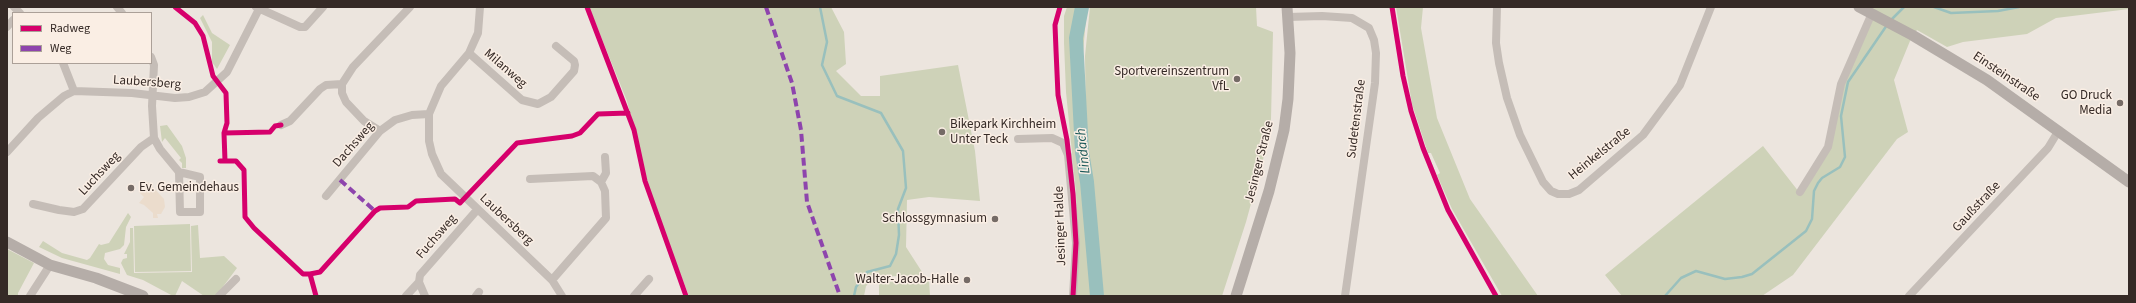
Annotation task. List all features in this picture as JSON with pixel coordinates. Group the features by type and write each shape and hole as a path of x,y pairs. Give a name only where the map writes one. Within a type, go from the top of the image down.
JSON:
{"street":[{"path":"259,8 300,27 305,27 323,7"},
{"path":"380,131 364,121 346,102 342,93 342,84 353,67 410,7"},
{"name":"Laubersberg","path":"480,7 478,32 469,53 441,86 429,114 429,141 441,174 552,280 562,296"},
{"name":"Heinkelstraße","path":"1497,7 1496,43 1498,63 1507,98 1520,135 1543,182 1551,191 1558,194 1569,194 1579,190 1643,135 1680,85 1711,7"},
{"name":"Einsteinstraße","path":"1859,7 1912,35 1988,80 2129,182"},
{"name":"Laubersberg","path":"74,91 189,98 205,92 217,83 227,72 259,8"},
{"name":"Jesinger Straße","path":"1236,296 1269,191 1283,136 1288,99 1290,53 1288,12"},
{"name":"Sudetenstraße","path":"1288,12 1352,18 1369,28 1374,40 1376,53 1375,83 1345,296"},
{"path":"1800,192 1828,147 1841,84 1875,15"},
{"name":"Milanweg","path":"469,53 522,100 538,104 551,98 574,71 574,61 556,46"},
{"path":"152,60 154,65 154,138 160,149 179,172 200,177 200,212 180,212 179,172"},
{"path":"7,152 38,118 64,96 74,91 63,64"},
{"path":"281,125 290,121 320,89 326,86 342,84"},
{"name":"Dachsweg","path":"326,196 380,131 395,120 412,115 429,114"},
{"name":"Gaußstraße","path":"1909,296 2048,148 2059,130"},
{"name":"Luchsweg","path":"34,204 74,212 83,209 141,147 154,138"},
{"name":"Jesinger Halde","path":"1018,139 1052,138 1063,143 1068,155 1076,243 1073,296"},
{"path":"601,182 606,173 606,157"},
{"path":"530,179 593,176 601,182 604,191 606,218 552,280"},
{"name":"Fuchsweg","path":"406,296 419,282 420,275 477,210"},
{"path":"7,242 50,265 96,278 143,296"},
{"path":"30,296 50,265"},
{"path":"219,296 236,279"},
{"path":"634,296 649,279"},
{"path":"419,282 424,296"}],"green space":[{"path":"589,7 831,7 844,32 846,64 836,71 861,96 880,96 880,76 958,65 975,151 980,201 929,197 907,200 906,247 924,275 875,277 866,286 864,296 689,296 658,217 647,181 627,101"},
{"path":"1067,7 1087,7 1082,64 1083,122 1101,296 1076,296 1078,243 1076,193 1066,92 1064,43 1064,16"},
{"path":"1090,7 1256,7 1257,26 1273,32 1271,119 1267,145 1246,222 1222,296 1102,296 1086,123 1085,56"},
{"path":"1396,7 1423,7 1421,28 1437,118 1470,199 1538,296 1502,296 1452,209 1437,175 1440,173 1431,153 1428,153 1412,104"},
{"path":"1873,7 2129,7 2129,9 2056,18 2027,34 1963,42 1947,47 1917,30 1910,41 1894,80 1908,132 1897,139 1793,275 1762,296 1622,296 1605,275 1763,146 1799,192 1828,147 1835,104"},
{"path":"203,15 212,33 230,45 217,69 212,62 212,42 200,18"},
{"path":"167,125 182,146 186,158 186,168 182,168 182,163 179,160 181,158 165,138 162,142 160,126"},
{"path":"128,213 131,217 126,227 124,245 120,249 105,253 104,259 108,265 120,268 120,274 62,258 39,247 43,241 62,253 87,260 99,244 109,243"},
{"path":"190,224 191,271 135,272 134,226"},
{"path":"198,225 200,258 224,256 237,268 216,296 204,296 182,281 175,296 173,296 143,280 127,275 121,263 123,259 127,258 127,254 124,254 130,242 130,228 133,228 134,273 192,272 191,226"},
{"path":"7,249 34,263 18,293 18,296 7,296"},
{"path":"929,280 930,296 879,296 879,282"}],"shaded area":[{"path":"148,182 164,199 165,207 161,214 157,214 158,218 153,218 153,213 144,205 139,203 144,197 139,192"}],"waterway":[{"path":"820,7 827,42 822,65 837,96 881,113 903,151 906,188 898,209 899,235 896,254 890,266 867,272 856,287 854,296"},
{"name":"Lindach","path":"1082,7 1076,38 1082,152 1087,182 1097,296"},
{"path":"1890,21 1904,7"},
{"path":"1934,7 1951,13 1998,11 2019,7"},
{"path":"1665,296 1681,278 1696,271 1725,279 1752,274 1806,231 1812,219 1814,191 1818,183 1822,178 1840,167 1845,157 1841,116 1848,82 1887,25"}],"marked path":[{"path":"766,7 792,83 801,130 807,202 840,296"},
{"path":"340,180 375,211"}],"cycle path":[{"path":"175,7 195,23 203,36 213,76 226,93 227,123 224,133 225,161"},
{"path":"587,7 634,130 645,181 686,296"},
{"path":"1060,7 1055,25 1058,95 1067,140 1073,194 1076,243 1073,296"},
{"path":"1392,7 1403,76 1411,111 1423,148 1448,210 1496,296"},
{"path":"310,274 320,272 375,211 380,208 408,207 416,201 455,199 460,203 517,143 572,136 580,133 598,114 628,113"},
{"path":"224,133 270,132 275,126 281,125"},
{"path":"220,161 236,161 244,170 245,217 254,228 303,274 310,274 316,296"}],"place":[{"name":"Sportvereinszentrum VfL","path":"1237,79"},
{"name":"GO Druck Media","path":"2120,103"},
{"name":"Bikepark Kirchheim Unter Teck","path":"942,132"},
{"name":"Ev. Gemeindehaus","path":"131,188"},
{"name":"Schlossgymnasium","path":"995,219"},
{"name":"Walter-Jacob-Halle","path":"967,280"}]}
